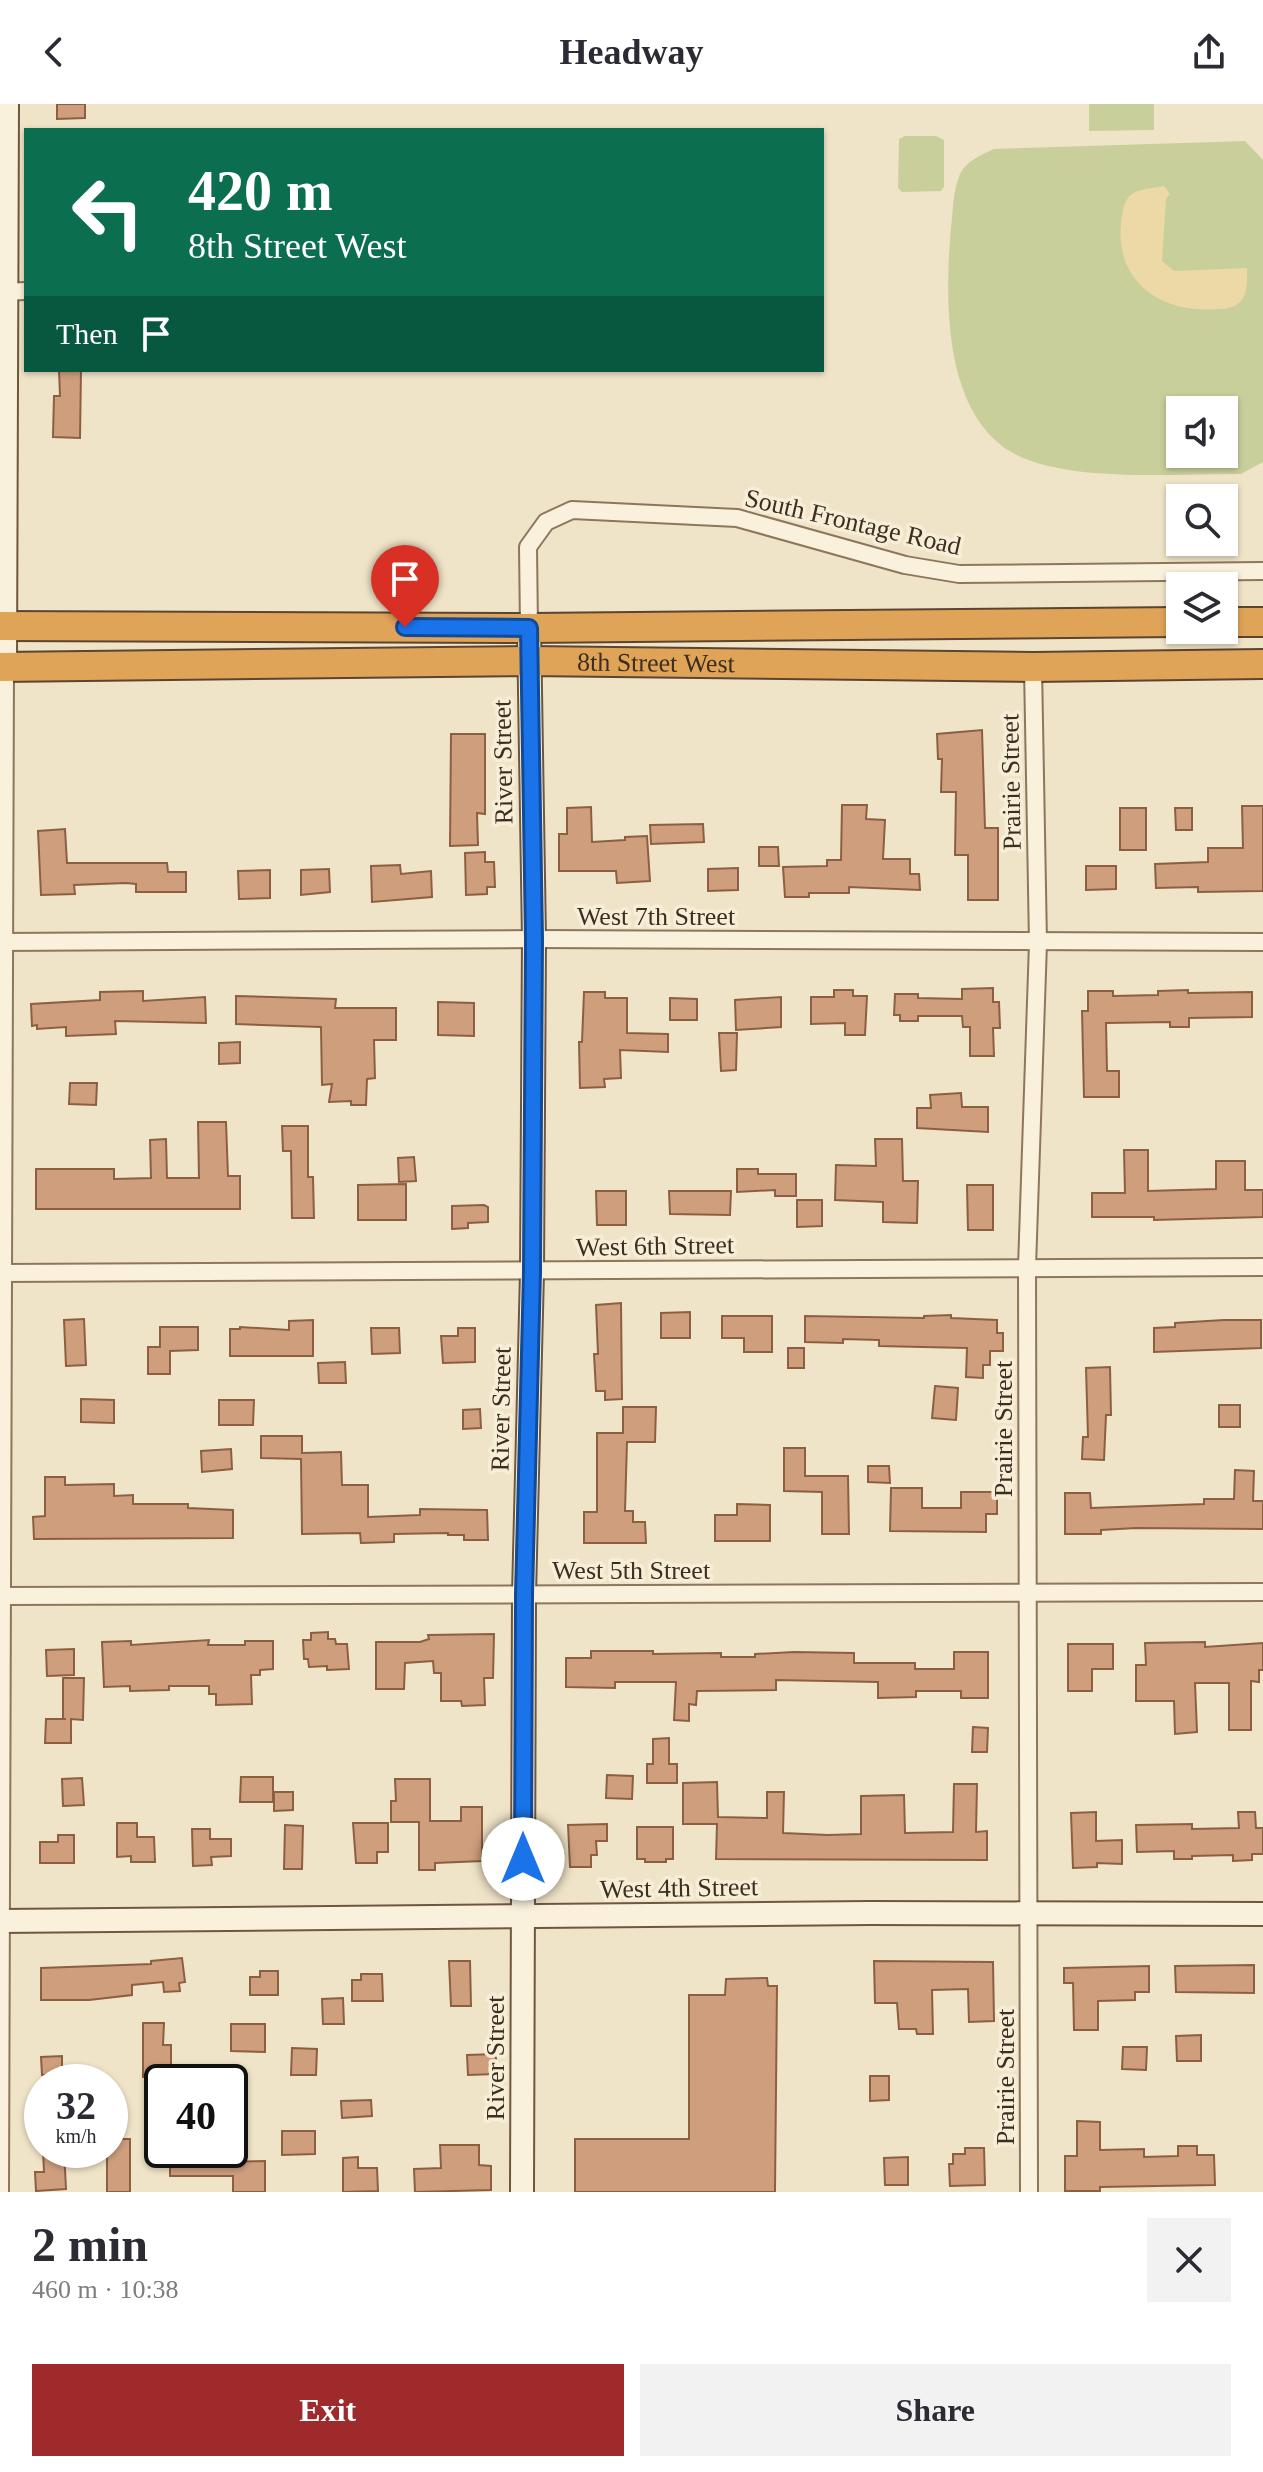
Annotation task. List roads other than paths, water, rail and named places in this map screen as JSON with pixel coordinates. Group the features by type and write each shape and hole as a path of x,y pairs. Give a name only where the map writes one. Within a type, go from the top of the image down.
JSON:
{"highway":[{"name":"8th Street West","path":"2,626 529,628 1166,622"},
{"path":"1238,622 1263,622"},
{"name":"8th Street West","path":"2,667 529,661 1033,667 1263,664"}],"street":[{"path":"0,2192 2,626 11,292 7,104"},
{"name":"South Frontage Road","path":"529,628 528,547 546,522 572,510 737,518 905,565 959,574 1263,571"},
{"name":"River Street","path":"522,2192 524,1595 532,1272 534,939 529,628"},
{"name":"Prairie Street","path":"1029,2192 1027,1267 1038,943 1033,667"},
{"name":"West 7th Street","path":"3,942 534,939 1263,942"},
{"name":"West 6th Street","path":"2,1273 1263,1267"},
{"name":"West 5th Street","path":"0,1596 1263,1592"},
{"name":"West 4th Street","path":"0,1921 1263,1914"}]}
